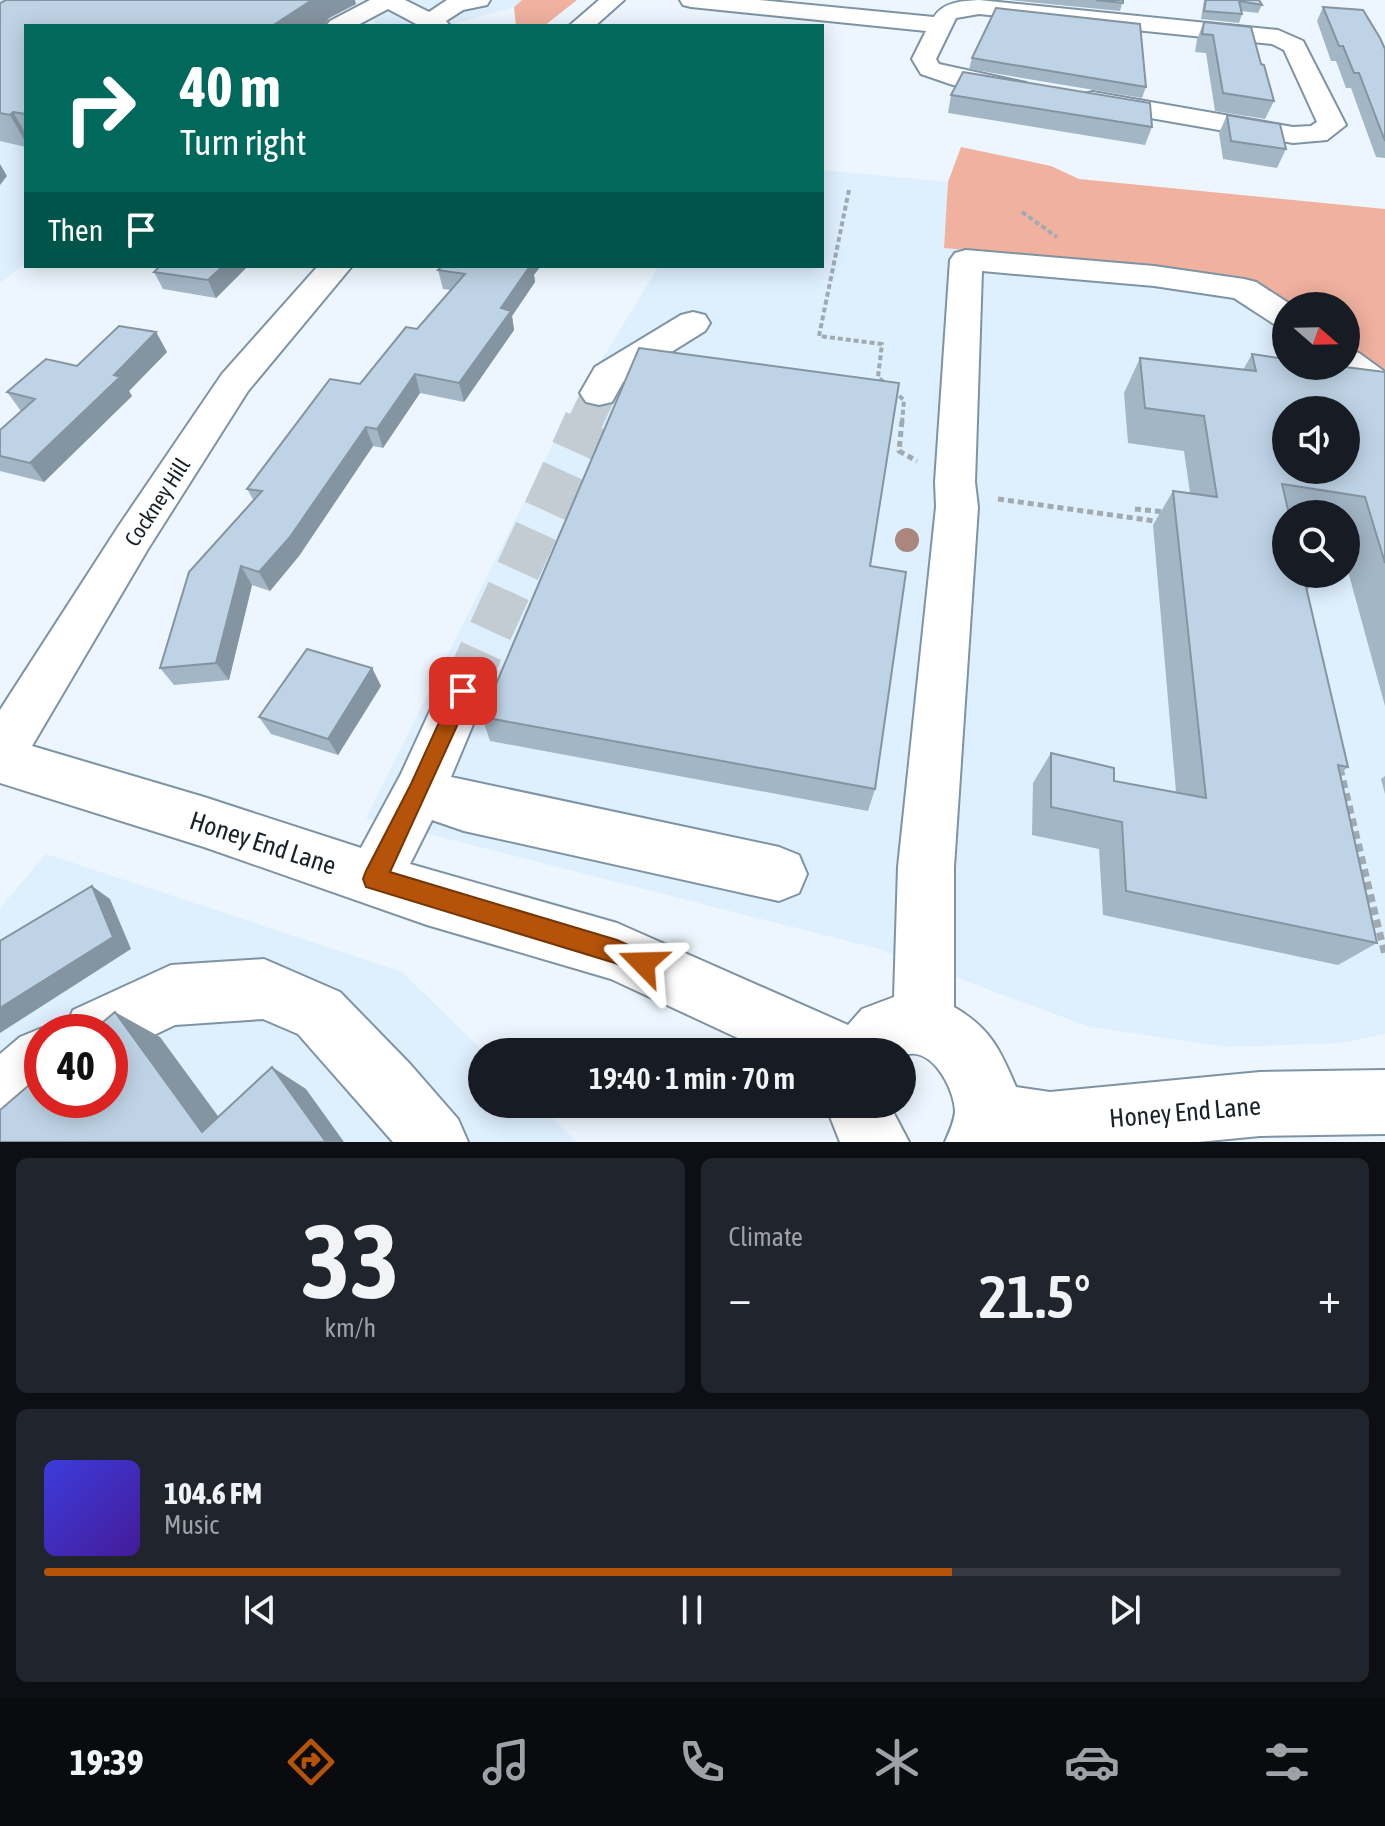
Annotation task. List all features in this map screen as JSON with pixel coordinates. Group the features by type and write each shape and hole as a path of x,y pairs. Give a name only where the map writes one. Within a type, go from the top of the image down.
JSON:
{"street":[{"path":"342,24 387,0 435,23 463,1"},
{"path":"583,24 613,0"},
{"path":"691,0 941,25"},
{"path":"962,8 1164,11 1278,37 1294,46 1332,125 1317,134 1293,135 953,77 930,69 924,59 941,25 947,14 962,8"},
{"path":"876,1038 885,1031 904,1025 923,1025 926,867 957,507 955,482 966,260 1154,276 1244,289 1272,308"},
{"name":"Cockney Hill","path":"0,757 133,538 235,383 334,268"},
{"path":"599,393 608,375 693,323"},
{"path":"1360,372 1385,391"},
{"path":"374,879 419,791 463,691"},
{"name":"Honey End Lane","path":"0,757 374,879 617,952 806,1038"},
{"path":"419,791 464,806 779,874"},
{"path":"128,1016 171,995 264,989 319,1013 388,1086 435,1142"},
{"name":"Honey End Lane","path":"923,1025 944,1033 963,1048 976,1068 985,1091 982,1128 1260,1104 1385,1102"},
{"path":"0,1095 24,1074"},
{"path":"863,1118 876,1142"}],"path":[{"path":"1135,509 1167,512 1169,522"},
{"path":"1306,588 1309,602"},
{"path":"1339,762 1385,955"}],"shaded area":[{"path":"0,0 522,0 514,7 453,24 375,24 373,14 353,24 24,24 24,265 0,283"},
{"path":"522,0 577,0 547,24 516,24 514,7"},
{"path":"961,147 1051,166 1079,179 1385,209 1385,372 1360,355 1360,292 1272,293 1258,283 1140,265 944,248 948,182"},
{"path":"824,170 948,182 944,248 1140,265 1258,283 1272,293 1272,380 1360,380 1360,355 1385,372 1385,1034 1341,1043 1228,1047 1090,1027 879,949 366,818 567,416 658,268 824,268"},
{"path":"46,854 402,972 470,1038 468,1118 552,1118 577,1142 0,1142 0,908"}],"building":[{"path":"6,0 312,0 275,24 24,24 24,114 13,112 10,115 0,113 0,3"},
{"path":"1096,0 1123,0 1123,3"},
{"path":"1206,0 1259,0 1262,5 1239,1 1242,14 1204,11"},
{"path":"1323,7 1363,10 1380,38 1385,49 1385,141 1359,73 1354,73 1343,46 1339,46"},
{"path":"996,8 1140,24 1146,87 972,58"},
{"path":"1204,22 1251,27 1274,101 1223,93 1213,35 1202,34"},
{"path":"963,72 1150,103 1152,127 951,95"},
{"path":"1227,115 1280,124 1286,149 1231,141"},
{"path":"158,268 221,268 208,280 154,272"},
{"path":"529,268 501,308 511,311 459,383 415,374 377,429 366,427 290,537 259,572 241,566 216,663 160,668 189,572 262,491 247,489 330,379 360,384 406,327 417,329 465,274 438,270"},
{"path":"119,326 156,332 114,375 120,377 30,463 0,456 0,430 35,399 7,392 46,359 77,366"},
{"path":"639,348 899,383 870,566 906,572 875,789 482,717"},
{"path":"1252,354 1272,357 1272,380 1360,380 1360,369 1385,372 1385,563 1365,497 1282,484 1286,500 1272,500 1272,588 1306,588 1348,767 1338,765 1377,943 1126,891 1122,822 1051,807 1051,753 1114,768 1114,781 1206,798 1173,491 1217,497 1204,416 1145,408 1140,358 1256,371"},
{"path":"307,649 372,668 328,739 259,717"},
{"path":"92,886 113,937 0,1008 0,941"},
{"path":"128,1030 202,1132 272,1067 326,1142 0,1142 0,1110 24,1089 24,1118 128,1118"}],"tunnel":[{"path":"585,423 599,393"},
{"path":"463,691 586,421"}],"route":[{"path":"463,691 419,791 374,879 617,952 643,963"}]}
